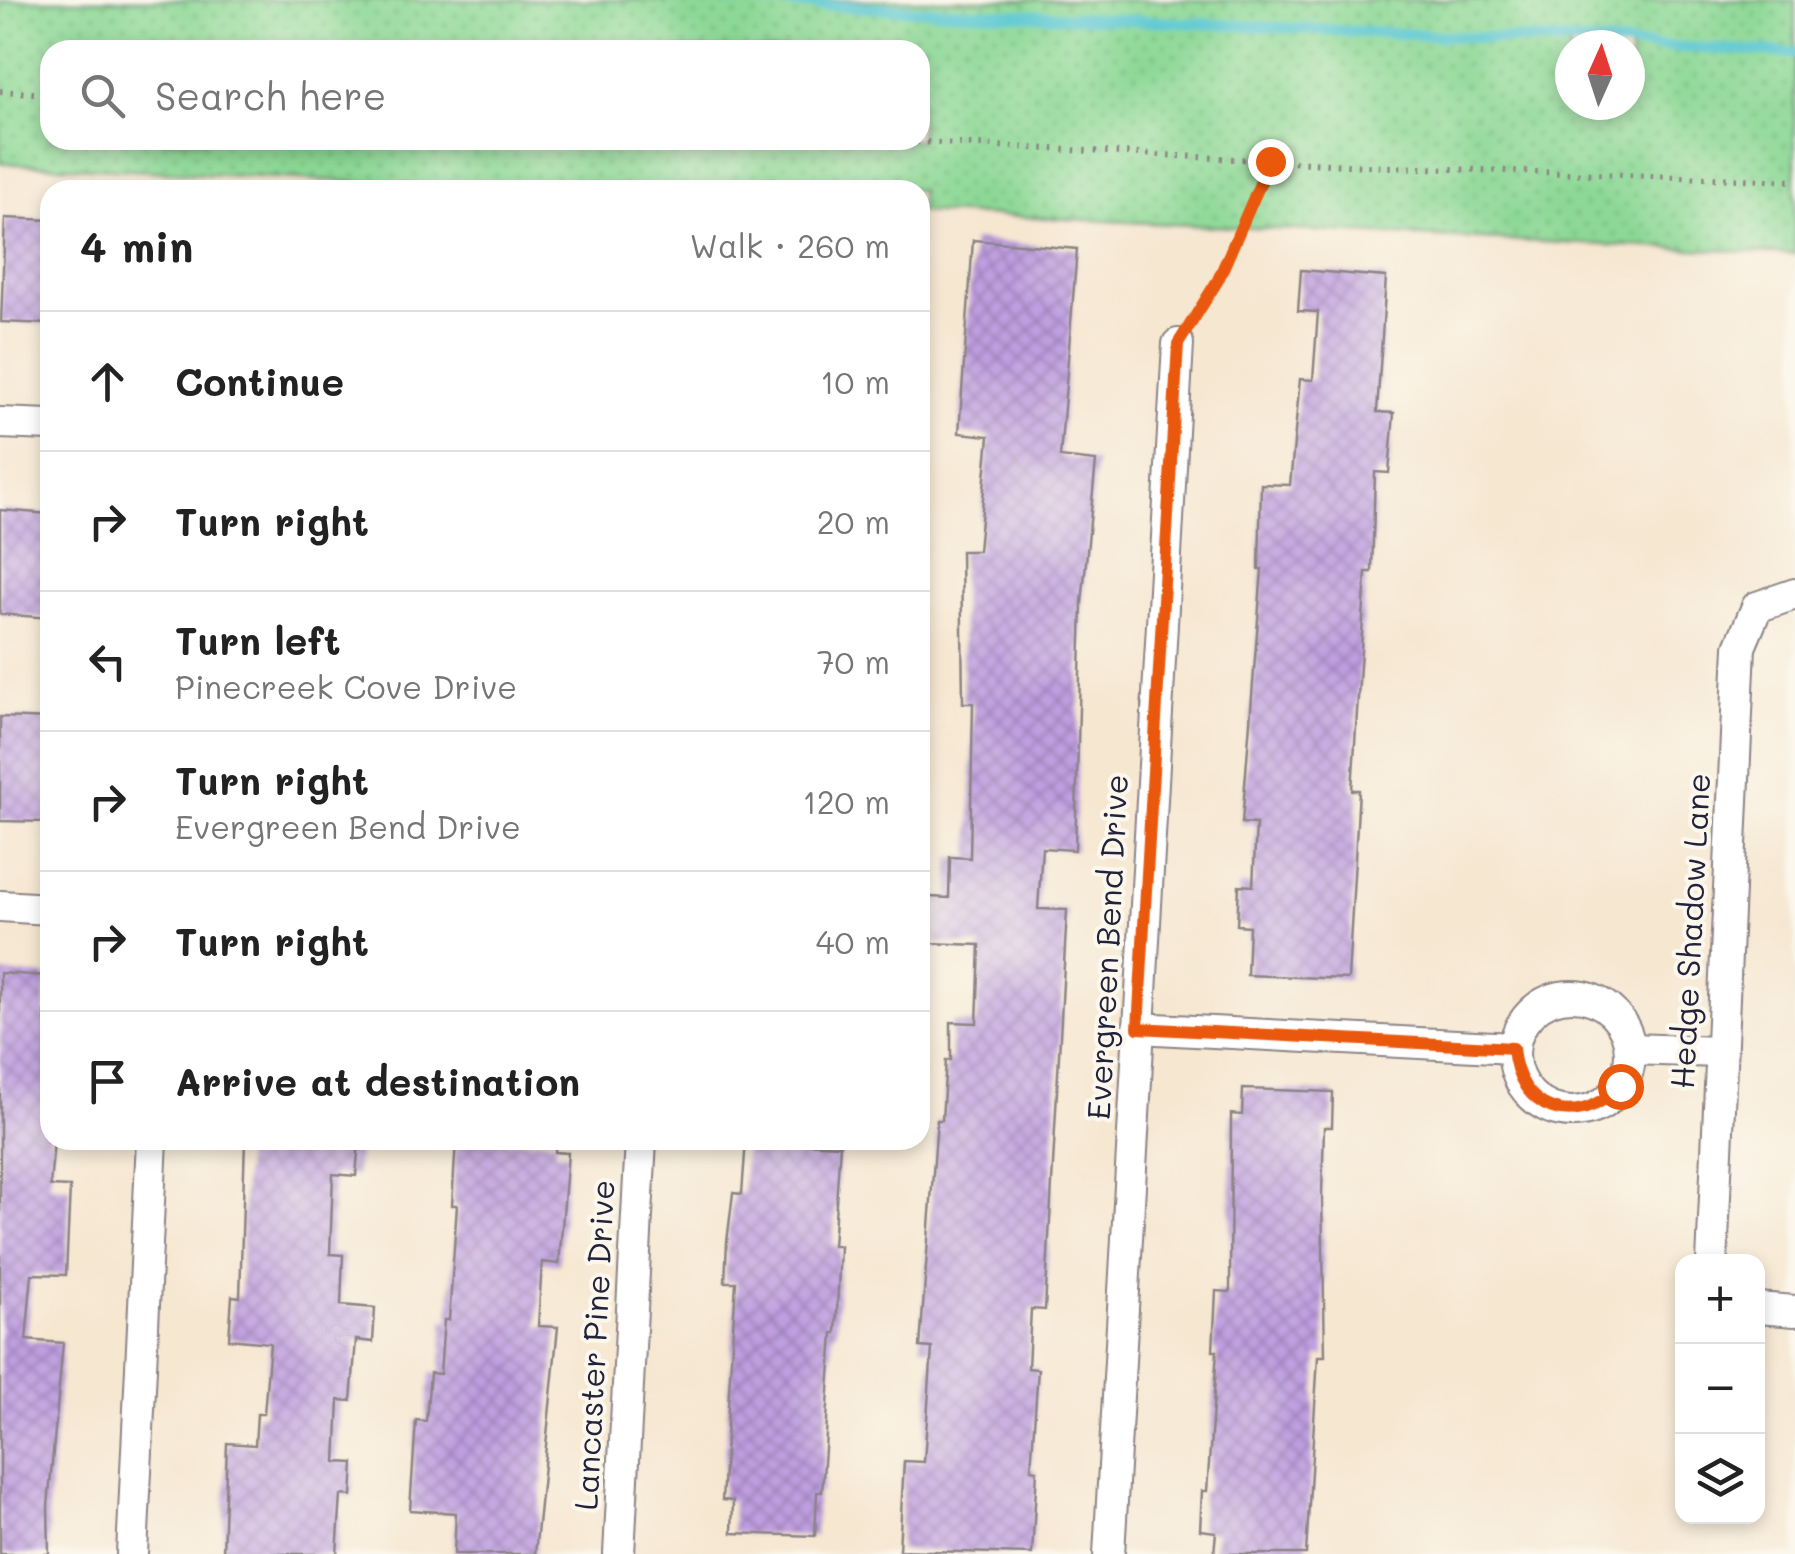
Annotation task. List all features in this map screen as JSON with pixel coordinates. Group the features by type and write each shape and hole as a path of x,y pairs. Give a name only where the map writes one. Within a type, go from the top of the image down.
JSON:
{"street":[{"name":"Evergreen Bend Drive","path":"1109,1554 1178,344"},
{"path":"0,423 40,425"},
{"name":"Hedge Shadow Lane","path":"1712,1254 1740,647 1756,607 1795,594"},
{"path":"0,906 40,908"},
{"path":"1562,996 1599,1002 1626,1030 1630,1049 1620,1086 1607,1100 1570,1112 1535,1099 1514,1068 1513,1048 1528,1014 1562,996"},
{"path":"1138,1028 1513,1048"},
{"path":"1630,1049 1719,1052"},
{"path":"132,1554 152,1150"},
{"name":"Lancaster Pine Drive","path":"619,1554 641,1150"},
{"path":"1765,1309 1795,1311"}],"path":[{"path":"0,91 40,93"},
{"path":"930,142 1270,161 1795,181"},
{"path":"1178,344 1218,280 1270,161"}],"green space":[{"path":"0,0 1795,0 1795,254 930,212 930,180 317,180 0,163"}],"building":[{"path":"5,218 40,220 40,324 1,322"},
{"path":"973,240 1077,249 1060,457 1096,461 1082,603 1075,850 1042,848 1038,909 1067,910 1045,1310 1031,1309 1028,1368 1038,1369 1031,1469 1037,1470 1032,1554 899,1550 904,1461 924,1462 932,1348 920,1347 937,1120 942,1120 946,1060 951,1060 951,1022 977,1023 980,945 930,943 930,897 949,898 950,857 970,858 973,703 963,703 961,551 978,551 989,436 959,433"},
{"path":"1301,270 1386,277 1377,412 1394,413 1389,473 1375,472 1372,572 1366,572 1352,790 1359,790 1348,979 1247,975 1249,926 1237,925 1239,885 1253,886 1256,824 1242,823 1262,569 1261,484 1290,485 1300,379 1313,380 1318,312 1298,311"},
{"path":"0,510 40,513 40,617 0,614"},
{"path":"0,717 40,719 40,822 0,821"},
{"path":"0,973 40,976 40,1150 53,1150 50,1186 70,1187 66,1275 32,1274 26,1340 63,1343 48,1506 49,1554 0,1554"},
{"path":"1243,1089 1333,1092 1332,1127 1324,1127 1325,1356 1318,1356 1306,1554 1214,1554 1216,1532 1200,1530 1202,1491 1207,1491 1217,1351 1213,1351 1216,1291 1230,1292 1231,1114 1242,1115"},
{"path":"245,1150 358,1150 356,1176 333,1174 330,1254 343,1255 341,1305 375,1308 373,1342 356,1340 351,1401 339,1400 336,1462 354,1463 352,1496 341,1495 337,1554 223,1554 227,1443 255,1445 257,1414 264,1414 270,1343 229,1339 232,1296 240,1297"},
{"path":"455,1150 568,1153 559,1264 542,1262 538,1326 558,1327 535,1554 454,1554 456,1513 410,1510 416,1420 426,1421 430,1373 440,1374 444,1320 449,1320 457,1205 452,1205"},
{"path":"745,1150 840,1150 833,1246 840,1246 836,1333 815,1536 732,1533 733,1501 722,1500 736,1282 725,1282 727,1242 733,1193 742,1194"}],"waterway":[{"path":"717,0 1795,53"}],"route":[{"path":"1270,161 1218,280 1178,344 1138,1028 1513,1048 1514,1068 1522,1085 1552,1109 1570,1112 1590,1109 1607,1100 1620,1086"}]}
